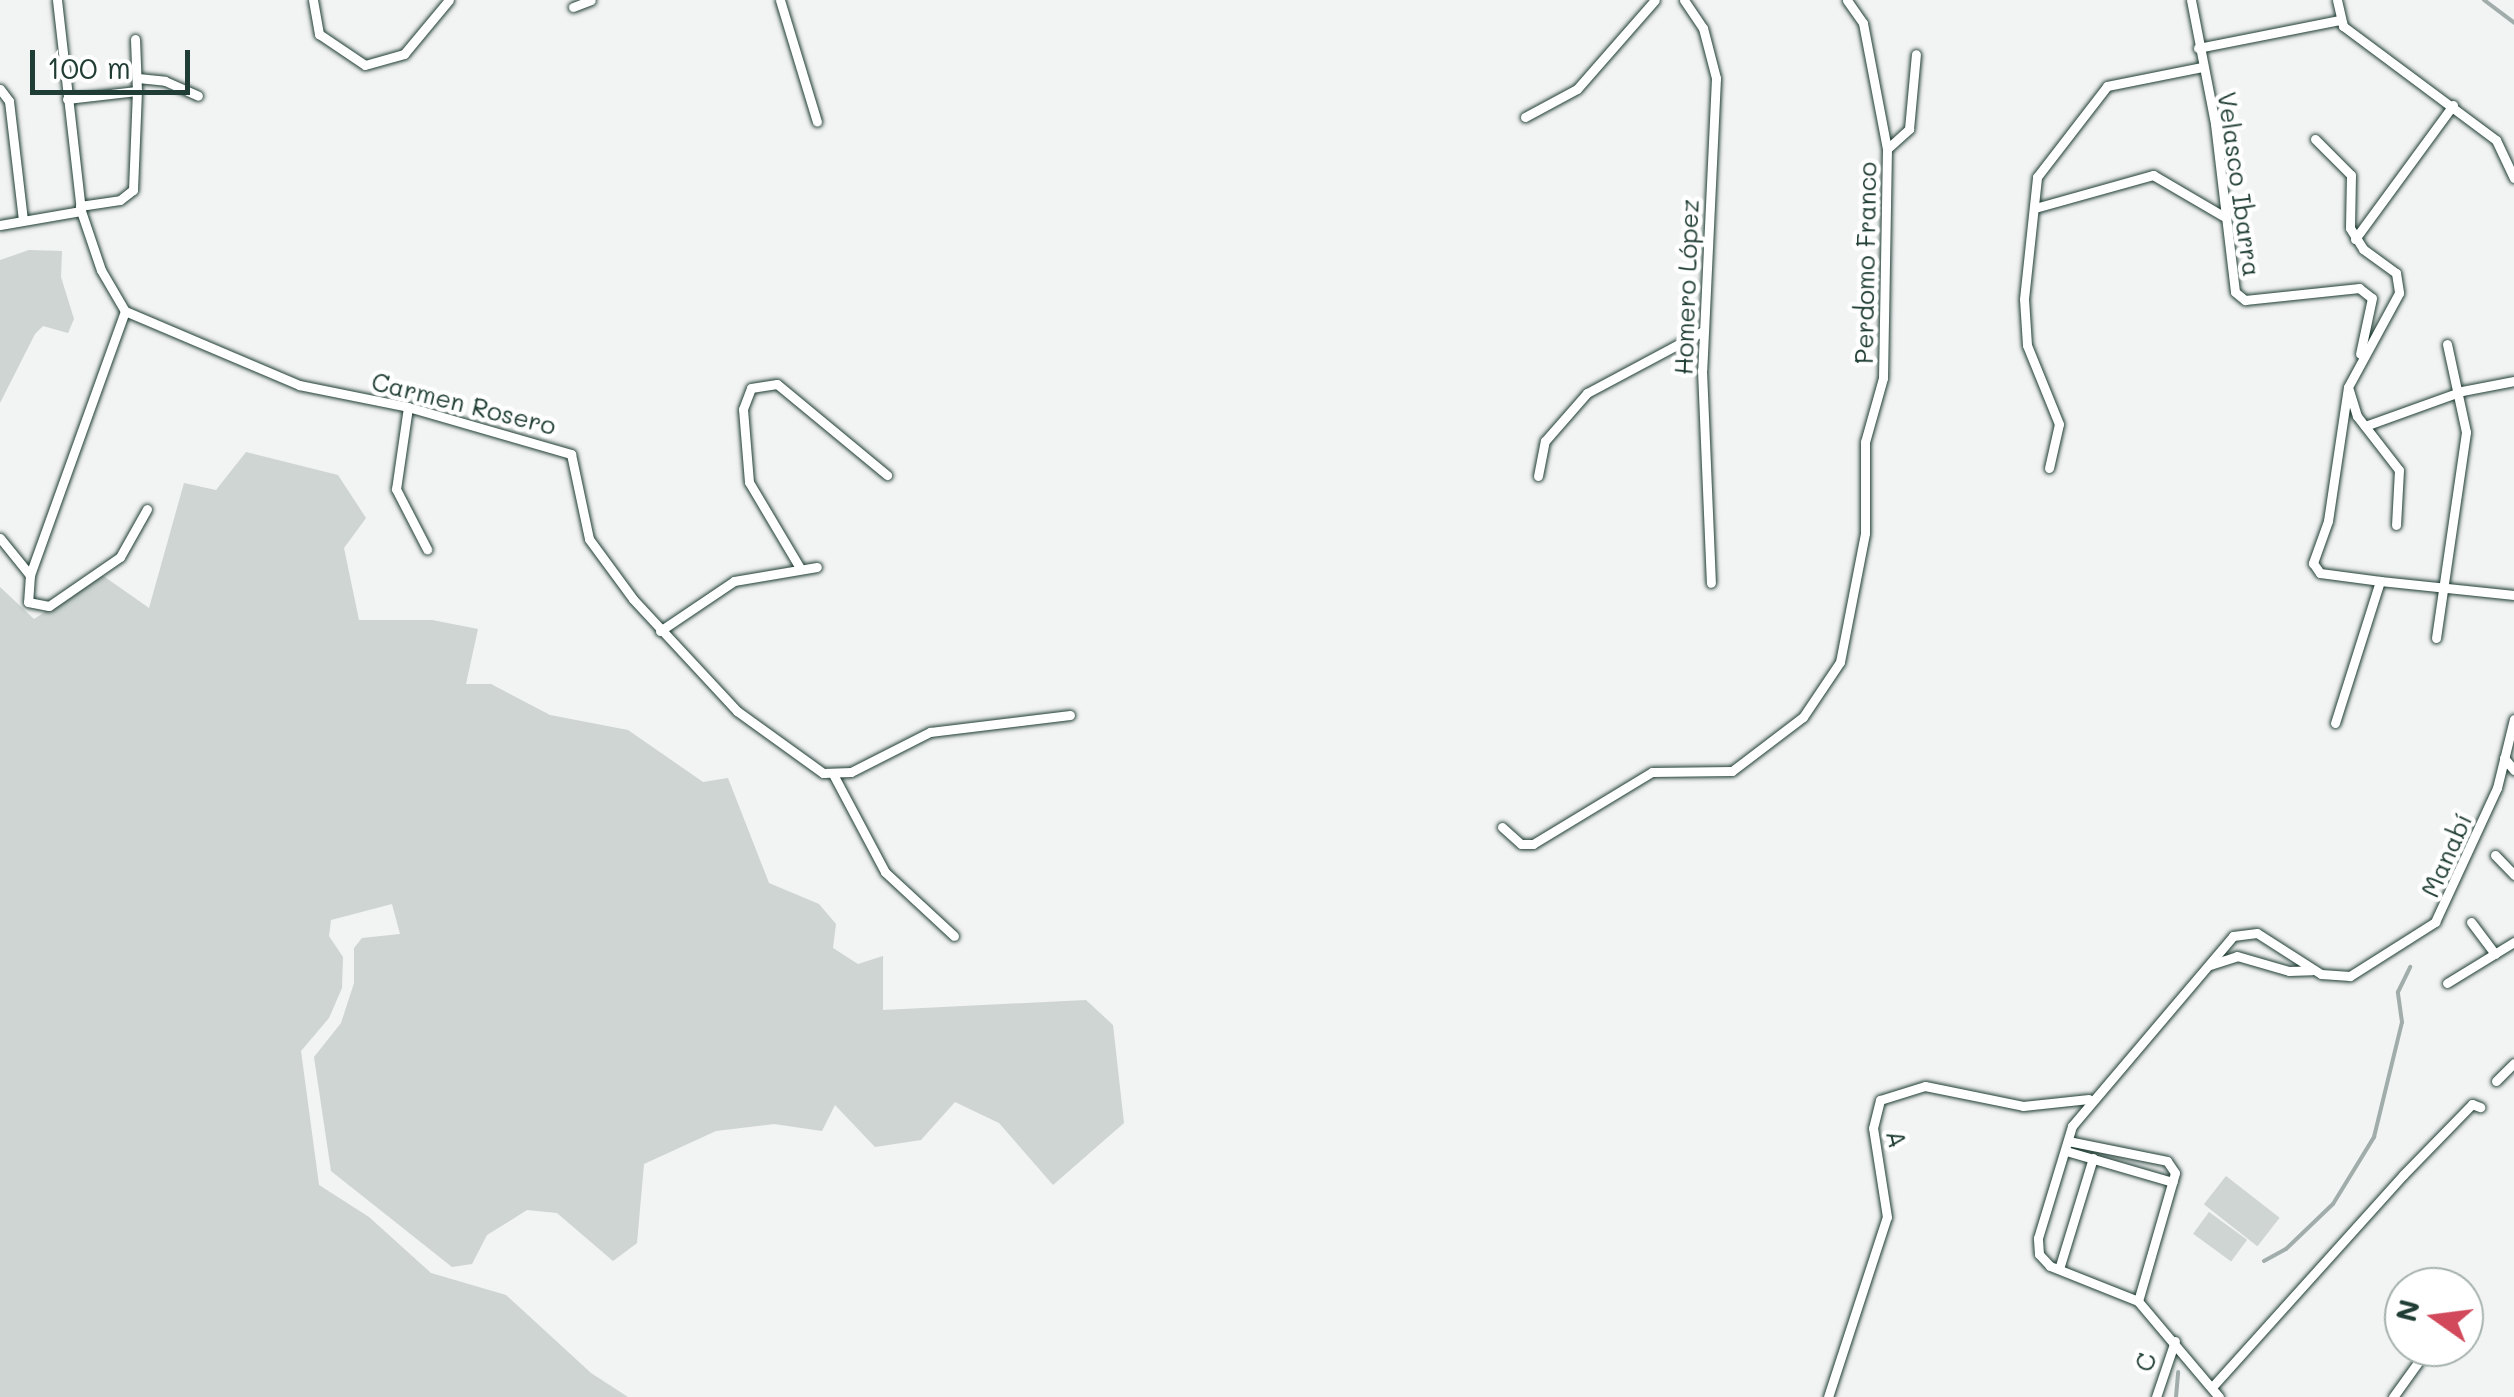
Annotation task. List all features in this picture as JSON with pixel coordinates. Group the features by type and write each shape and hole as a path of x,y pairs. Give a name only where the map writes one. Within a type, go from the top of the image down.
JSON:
{"street":[{"path":"56,0 80,209 102,270 125,311 30,574 28,602 49,606 130,547 147,509"},
{"path":"313,0 320,34 365,65 404,54 449,0"},
{"path":"573,7 591,0"},
{"path":"780,0 817,122"},
{"path":"1525,117 1577,89 1655,0"},
{"name":"Homero López","path":"1684,0 1702,28 1716,78 1703,331 1711,583"},
{"name":"Perdomo Franco","path":"1502,827 1521,844 1533,844 1554,837 1627,781 1652,772 1723,773 1752,760 1803,718 1840,662 1865,532 1865,442 1882,378 1888,149 1863,23 1847,0"},
{"name":"Velasco Ibarra","path":"2190,0 2230,278 2245,300 2359,288 2372,298 2360,356"},
{"path":"2337,0 2340,20 2496,140 2514,178"},
{"path":"2198,48 2340,20"},
{"path":"0,225 120,200 134,190 138,78 135,40"},
{"path":"1888,149 1909,129 1916,54"},
{"path":"2049,468 2059,424 2027,345 2024,299 2037,178 2103,89 2202,66"},
{"path":"138,78 165,81 198,96"},
{"path":"0,89 9,100 23,220"},
{"path":"67,100 137,92"},
{"path":"2355,240 2454,106"},
{"path":"2315,139 2351,175 2349,216 2355,240 2392,266 2398,284 2396,303 2360,356 2348,387 2328,521 2314,567 2380,582 2514,595"},
{"path":"2034,208 2154,175 2222,216"},
{"name":"Carmen Rosero","path":"125,311 299,385 408,407 571,454 589,540 660,631 737,711 808,765 834,776"},
{"path":"1538,476 1545,441 1587,393 1703,331"},
{"path":"2436,638 2466,432 2462,390 2448,344"},
{"path":"2365,426 2462,390 2514,380"},
{"path":"800,568 752,492 744,409 751,388 777,384 887,475"},
{"path":"2348,387 2365,426 2398,470 2396,525"},
{"path":"408,407 396,489 426,549"},
{"path":"0,538 30,574"},
{"path":"660,631 734,581 818,566"},
{"path":"2335,723 2380,582"},
{"path":"954,936 885,872 834,776 930,732 1070,715"},
{"name":"Manabí","path":"2203,969 2237,956 2289,971 2363,973 2435,922 2447,907 2504,758 2514,719"},
{"path":"2504,758 2514,770"},
{"path":"2495,855 2514,875"},
{"path":"2471,922 2495,954"},
{"path":"2219,1397 2138,1301 2059,1268 2039,1254 2038,1238 2067,1146 2092,1098 2234,936 2257,933 2312,970"},
{"path":"2447,983 2514,942"},
{"path":"2496,1081 2514,1063"},
{"name":"A","path":"1828,1397 1888,1217 1873,1128 1880,1100 1908,1086 2023,1106 2092,1098"},
{"path":"2212,1386 2416,1161 2472,1104 2480,1107"},
{"path":"2067,1146 2123,1149 2167,1161 2173,1182 2138,1301"},
{"path":"2067,1146 2093,1158 2173,1182"},
{"path":"2117,1165 2123,1149"},
{"path":"2059,1268 2093,1158"},
{"name":"C","path":"2156,1397 2175,1341"},
{"path":"2393,1397 2415,1367"}],"shaded area":[{"path":"29,250 62,251 61,277 74,319 68,333 43,326 35,334 0,403 0,260"},
{"path":"246,452 338,475 366,518 344,548 359,620 432,620 478,629 466,684 491,684 550,715 628,730 703,782 728,778 769,883 819,904 836,924 833,948 858,964 883,956 883,1010 1086,1000 1113,1025 1124,1123 1053,1185 999,1123 955,1102 921,1140 875,1147 835,1105 822,1131 774,1124 716,1131 644,1164 637,1243 613,1261 557,1213 527,1210 487,1235 472,1264 452,1267 331,1171 314,1057 341,1023 354,983 354,948 362,938 400,934 392,904 331,920 329,936 343,957 342,988 329,1018 301,1051 319,1185 369,1217 431,1273 506,1295 591,1373 628,1397 0,1397 0,587 34,619 102,575 149,608 184,483 216,490"},
{"path":"2226,1176 2280,1218 2257,1246 2204,1204"},
{"path":"2209,1212 2247,1240 2231,1261 2193,1234"}],"waterway":[{"path":"2484,0 2514,23"},
{"path":"2264,1261 2286,1249 2333,1204 2374,1137 2402,1022 2398,992 2410,967"},
{"path":"2176,1397 2178,1372"}]}
